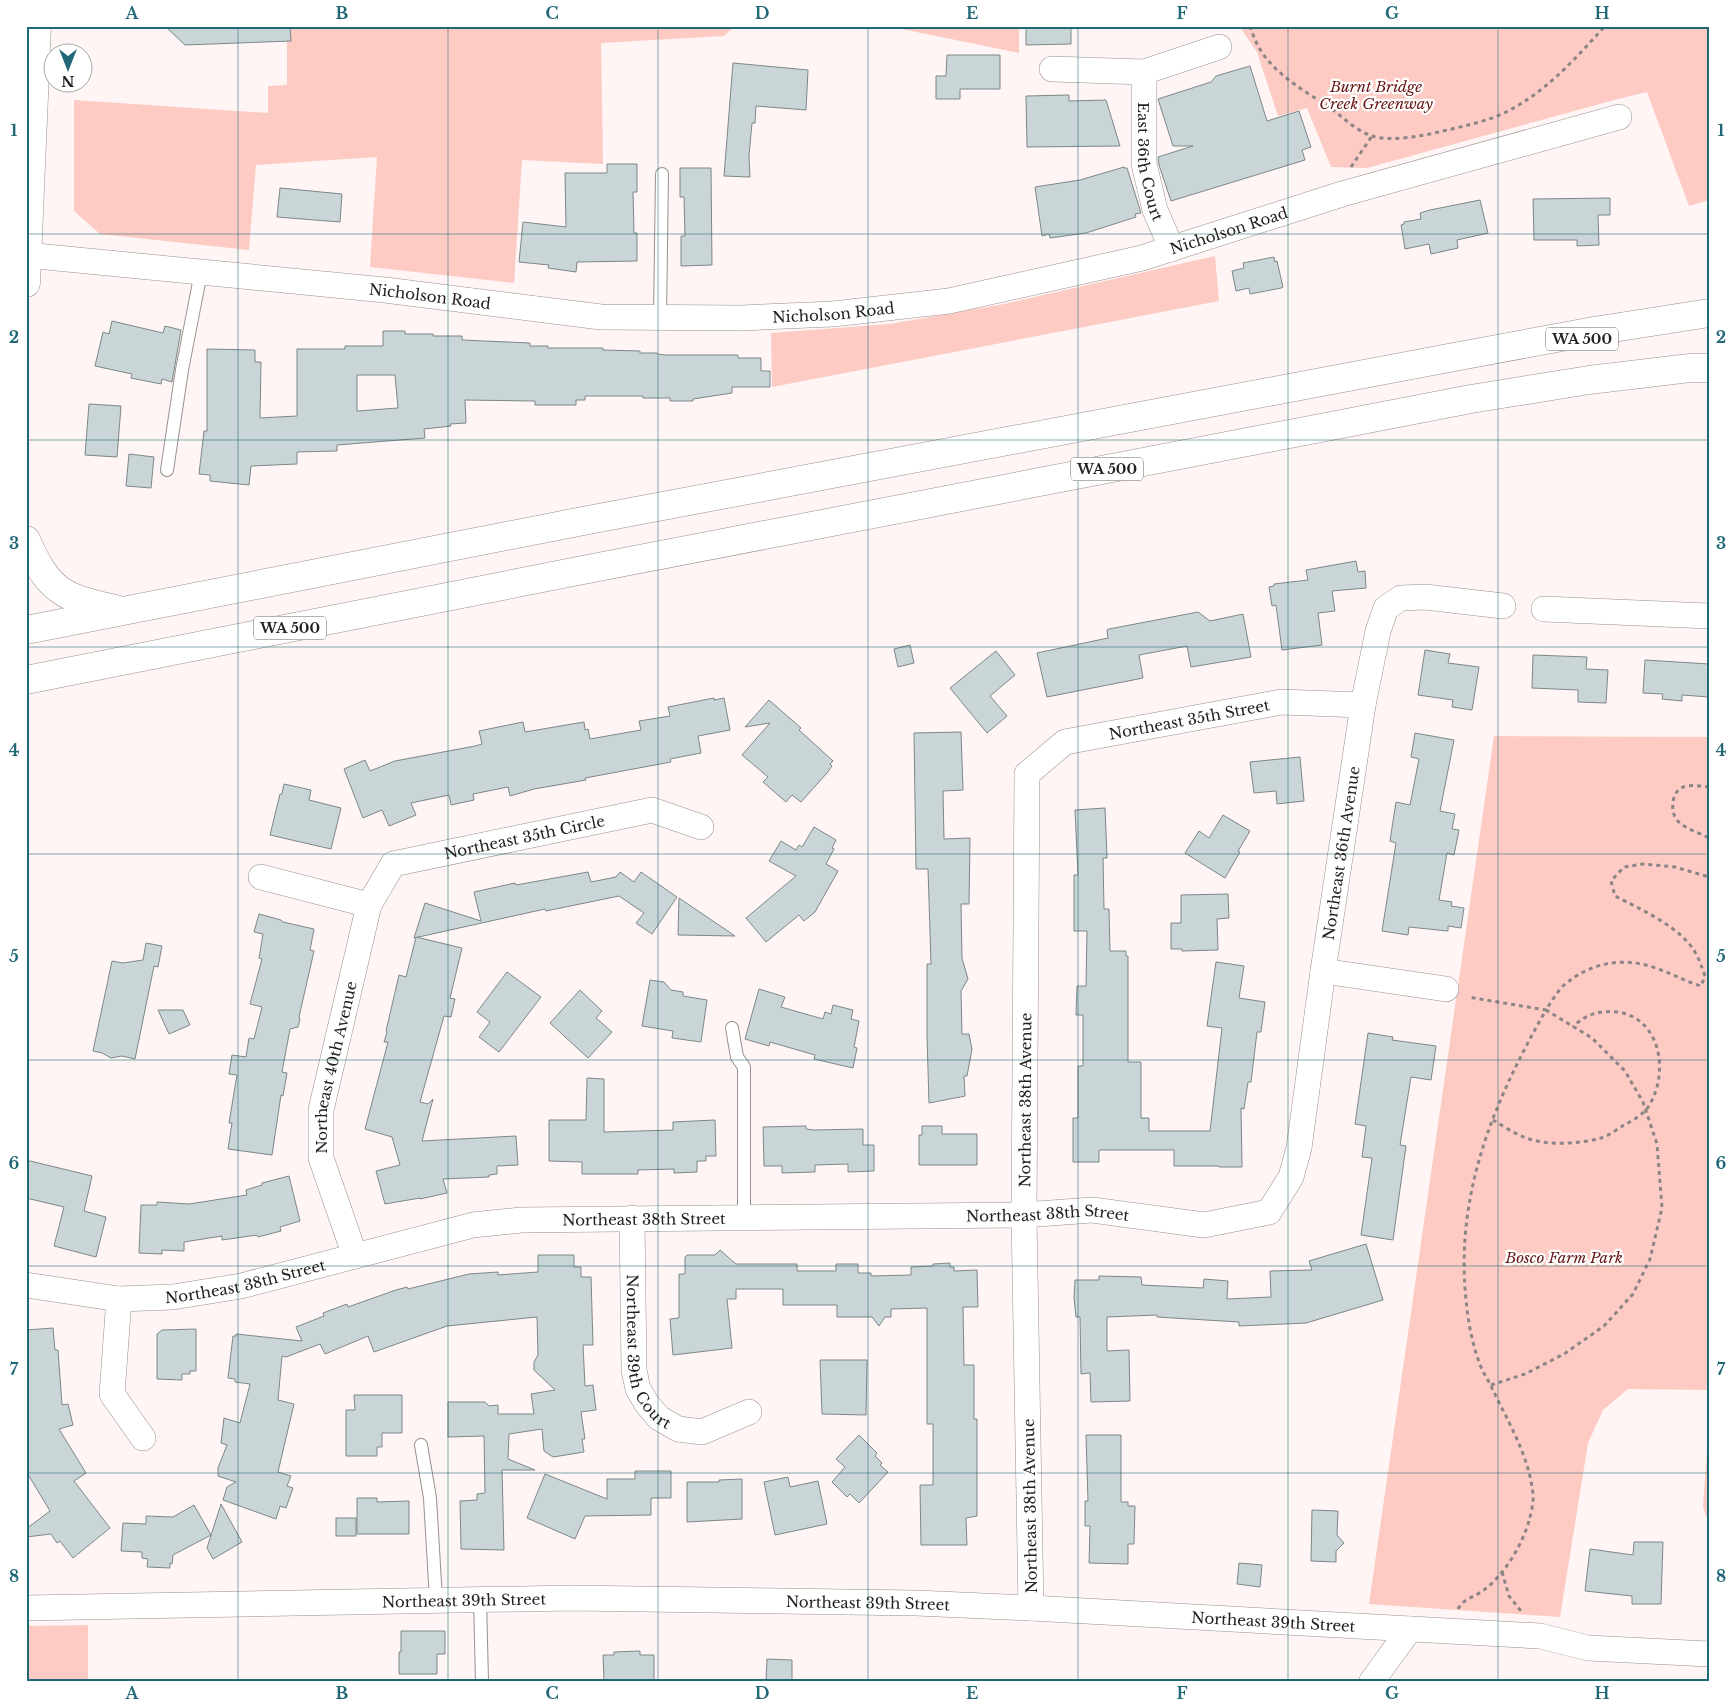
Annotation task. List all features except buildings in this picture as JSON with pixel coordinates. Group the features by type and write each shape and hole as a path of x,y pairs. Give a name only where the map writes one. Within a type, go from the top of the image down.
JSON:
{"main road":[{"path":"26,282 37,26"},
{"path":"1454,357 1594,331 1709,313"},
{"name":"WA 500","path":"26,630 583,521 1454,357 1709,320"},
{"name":"WA 500","path":"26,680 607,565 1471,399 1589,380 1690,368 1709,368"},
{"path":"26,540 35,561 46,578 58,589 86,603 124,610"},
{"path":"26,696 72,671"}],"street":[{"path":"1052,69 1144,72 1219,47"},
{"name":"East 36th Court","path":"1144,72 1144,164 1155,210 1172,249"},
{"name":"Nicholson Road","path":"27,255 385,290 601,317 741,318 833,314 949,301 1142,258 1342,194 1619,117"},
{"name":"Northeast 36th Avenue","path":"1269,1212 1291,1177 1299,1148 1323,971 1363,705 1378,630 1386,608 1401,598 1424,597 1503,606"},
{"path":"1544,609 1709,616"},
{"name":"Northeast 35th Street","path":"1027,774 1065,742 1281,702 1363,705"},
{"name":"Northeast 38th Avenue","path":"1027,774 1024,1215 1032,1608"},
{"name":"Northeast 35th Circle","path":"369,905 393,864 652,810 701,827"},
{"path":"261,877 369,905"},
{"name":"Northeast 40th Avenue","path":"355,1256 321,1158 321,1110 369,905"},
{"path":"1323,971 1446,989"},
{"name":"Northeast 38th Street","path":"26,1285 119,1299 173,1297 241,1286 473,1224 521,1220 1024,1215 1092,1210 1204,1224 1269,1212"},
{"name":"Northeast 39th Court","path":"632,1218 634,1370 638,1389 647,1404 659,1418 678,1429 702,1432 749,1412"},
{"path":"119,1299 112,1394 143,1438"},
{"name":"Northeast 39th Street","path":"26,1608 591,1598 906,1603 1032,1608 1540,1636 1588,1648 1709,1654"},
{"path":"1372,1681 1410,1629"}],"lane":[{"path":"660,318 662,174"},
{"path":"166,470 182,370 201,272"},
{"path":"732,1028 737,1056 744,1067 744,1218"},
{"path":"422,1444 430,1498 436,1600"},
{"path":"480,1600 482,1681"}],"path":[{"path":"1250,26 1257,44 1270,62 1288,78 1358,129 1372,136 1388,138 1425,135 1482,122 1508,111 1548,85 1605,26"},
{"path":"1709,787 1695,785 1681,788 1673,797 1673,811 1678,823 1709,838"},
{"path":"1444,1631 1462,1602 1485,1590 1502,1572 1520,1545 1529,1520 1534,1496 1520,1446 1479,1362 1469,1322 1464,1280 1464,1242 1467,1208 1474,1175 1493,1120 1521,1053 1546,1010 1563,986 1588,969 1610,962 1634,962 1660,969 1700,986 1705,976 1696,952 1680,934 1646,912 1615,896 1610,881 1624,867 1643,864 1675,867 1709,877"},
{"path":"1446,989 1471,998 1546,1010 1592,1038 1626,1071 1643,1102 1657,1144 1662,1208 1650,1259 1633,1294 1604,1326 1564,1354 1525,1374 1491,1385"},
{"path":"1493,1120 1526,1138 1565,1145 1603,1138 1646,1110 1655,1092 1660,1072 1659,1052 1652,1034 1641,1022 1626,1014 1610,1011 1593,1014 1573,1027"},
{"path":"1502,1572 1509,1596 1540,1636"}],"green space":[{"path":"287,26 735,26 724,36 601,43 603,164 522,160 514,283 370,267 377,157 256,165 249,250 100,234 74,211 74,100 268,113 268,86 287,85"},
{"path":"887,26 1019,26 1019,53"},
{"name":"Burnt Bridge Creek Greenway","path":"1239,26 1709,26 1709,200 1689,206 1647,92 1367,168 1331,167 1307,108 1278,116 1257,52"},
{"path":"1215,256 1219,301 772,387 771,333 890,324 1004,304"},
{"name":"Bosco Farm Park","path":"1494,736 1709,737 1709,1390 1628,1389 1603,1410 1588,1443 1560,1617 1369,1604"},
{"path":"1709,1422 1709,1525 1703,1506"},
{"path":"88,1625 88,1681 26,1681 26,1626"}]}
